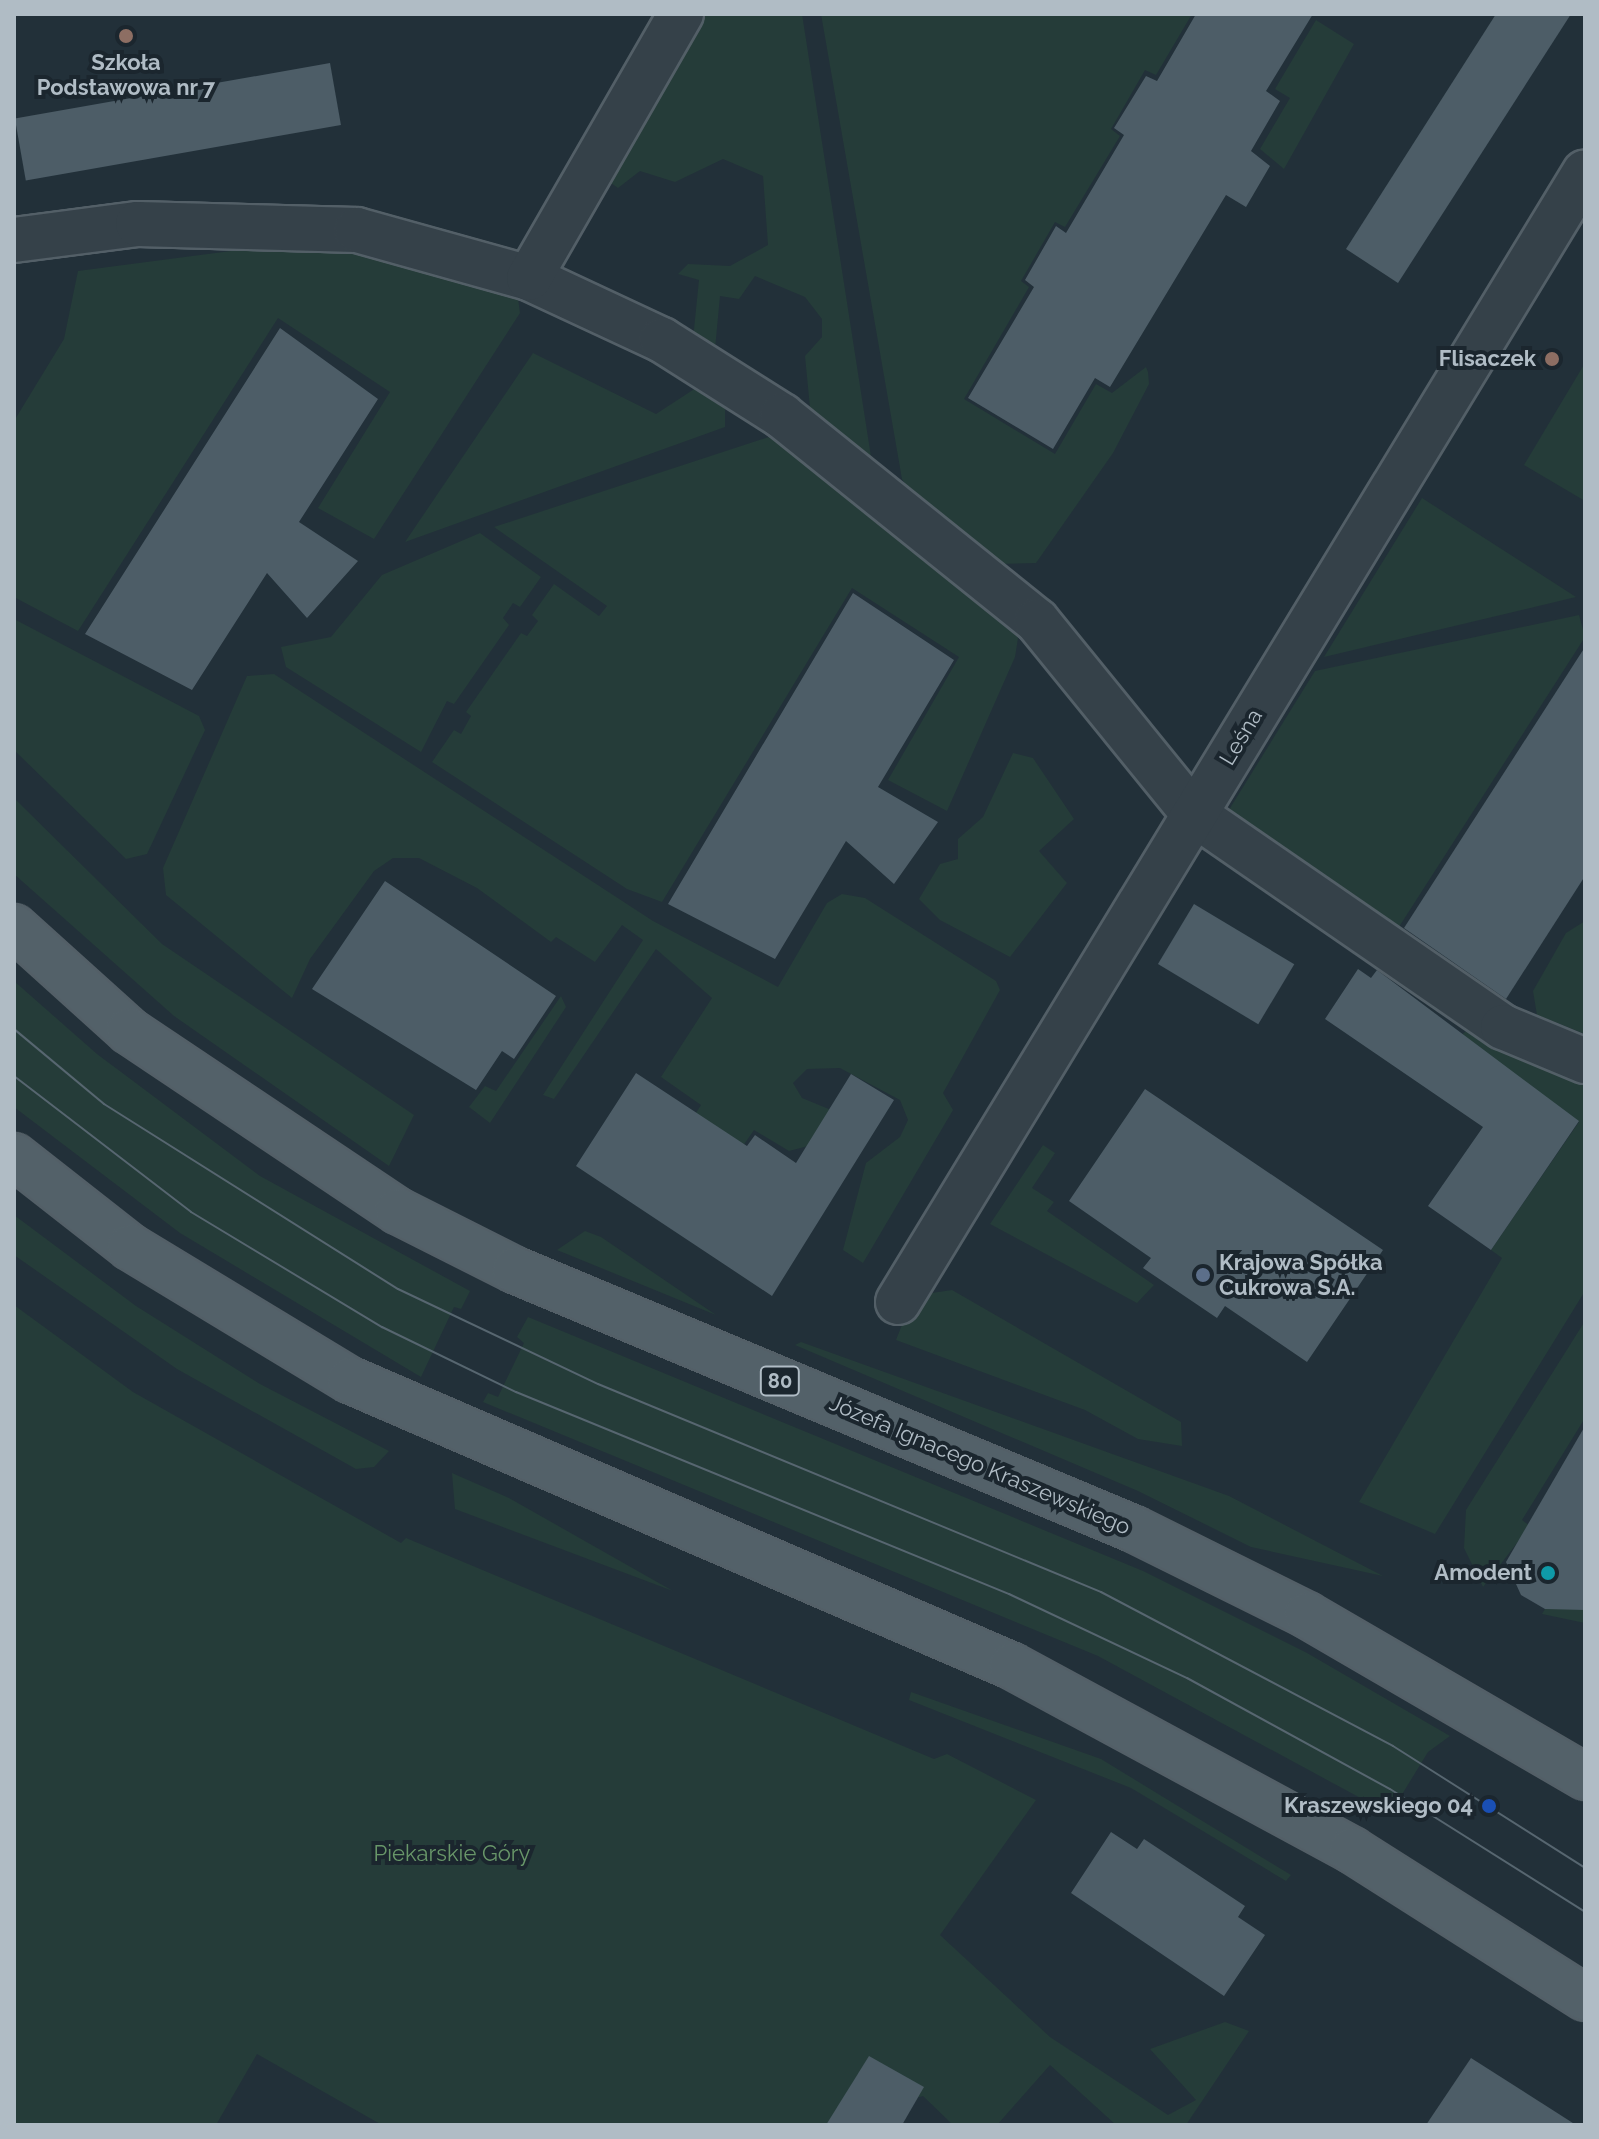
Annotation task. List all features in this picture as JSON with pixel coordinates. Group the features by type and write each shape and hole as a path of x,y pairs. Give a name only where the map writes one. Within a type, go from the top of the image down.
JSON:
{"main road":[{"name":"Józefa Ignacego Kraszewskiego","path":"14,927 129,1031 398,1211 515,1270 1134,1529 1307,1615 1585,1777"},
{"path":"14,1156 130,1247 350,1380 1012,1666 1352,1850 1585,1998"}],"street":[{"path":"529,278 681,14"},
{"name":"Leśna","path":"898,1302 1585,172"},
{"path":"14,240 138,224 357,230 529,278 662,340 782,416 1037,621 1194,814 1503,1027 1585,1061"}],"green space":[{"path":"706,14 802,14 872,463 811,418 805,356 822,337 822,319 805,297 755,276 739,299 720,296 715,349 693,339 699,280 678,274 688,264 730,266 768,245 763,176 723,159 675,182 640,171 618,188 608,181"},
{"path":"821,14 1192,14 1156,75 1145,70 1111,129 1120,136 1065,227 1055,222 1021,281 1029,287 964,399 1055,454 1096,384 1112,393 1146,367 1149,384 1113,453 1036,563 994,564 914,498 902,479"},
{"path":"1316,20 1354,44 1284,169 1260,149 1290,98 1275,89"},
{"path":"284,244 424,264 518,298 520,313 374,539 318,508 390,392 278,318 78,631 14,597 14,421 64,339 78,271"},
{"path":"533,353 656,414 702,384 725,399 725,427 405,542"},
{"path":"1585,363 1585,501 1524,465"},
{"path":"775,435 1009,623 1018,638 1015,657 947,811 888,780 959,657 852,588 662,902 627,889 432,762 454,730 461,734 471,716 466,712 521,633 527,636 538,621 532,615 554,584 599,616 607,606 494,527"},
{"path":"1422,498 1576,597 1324,657"},
{"path":"480,533 541,577 520,607 513,603 503,618 509,625 454,704 447,701 421,752 286,667 281,647 331,637 382,575"},
{"path":"1579,615 1585,637 1397,930 1227,813 1315,671"},
{"path":"14,619 199,716 205,730 147,854 126,859 14,750"},
{"path":"274,674 653,921 778,987 827,903 842,894 865,898 996,981 1000,990 943,1093 953,1110 863,1263 843,1250 866,1163 900,1137 908,1120 900,1100 840,1068 807,1069 793,1083 802,1098 836,1112 808,1146 789,1151 754,1130 738,1153 691,1121 701,1105 661,1077 712,998 656,949 554,1099 543,1095 643,940 622,925 595,962 556,937 551,942 477,888 419,858 393,858 374,871 310,959 292,998 166,895 163,868 247,676"},
{"path":"1013,753 1033,758 1074,819 1039,851 1067,883 1010,957 940,920 919,899 940,864 958,859 958,839 983,817"},
{"path":"14,798 162,944 414,1115 389,1166 174,1016 14,874"},
{"path":"1585,921 1585,1034 1537,1015 1533,991 1566,933"},
{"path":"14,981 97,1054 260,1176 470,1291 461,1309 454,1307 421,1377 180,1233 14,1107"},
{"path":"561,996 566,1007 490,1123 469,1107 485,1086 496,1091"},
{"path":"1471,1027 1504,1050 1585,1084 1585,1291 1435,1534 1359,1502 1502,1258 1491,1250 1579,1122 1459,1037"},
{"path":"1043,1145 1055,1153 1032,1188 1054,1202 1047,1211 1154,1285 1137,1303 990,1224"},
{"path":"14,1215 136,1306 260,1384 389,1451 374,1467 356,1469 177,1369 14,1255"},
{"path":"585,1231 601,1237 716,1315 557,1250"},
{"path":"952,1290 1181,1422 1182,1446 1138,1439 1085,1410 896,1340 907,1312 925,1294"},
{"name":"Piekarskie Góry","path":"14,1305 133,1392 401,1543 406,1538 934,1759 947,1754 1036,1800 940,1935 1050,2037 1168,2115 1196,2100 1150,2049 1225,2022 1249,2031 1186,2125 1116,2125 1050,2065 997,2125 953,2125 923,2096 822,2125 382,2125 257,2054 216,2125 14,2125"},
{"path":"528,1317 1143,1571 1307,1653 1450,1736 1428,1752 1390,1814 1098,1656 483,1402 488,1393 498,1397 524,1343 517,1337"},
{"path":"1585,1321 1585,1418 1522,1520 1530,1526 1483,1587 1464,1548 1466,1510"},
{"path":"801,1342 1229,1496 1383,1576 1251,1547 1138,1491 795,1345"},
{"path":"452,1473 509,1498 673,1591 455,1509"},
{"path":"1585,1604 1585,1623 1542,1614 1545,1609"},
{"path":"911,1692 1101,1759 1291,1875 1286,1881 1131,1788 909,1700"}],"building":[{"path":"1196,14 1313,14 1266,91 1280,101 1251,151 1270,166 1246,207 1226,195 1110,387 1095,378 1053,449 968,398 1034,287 1025,280 1056,226 1066,233 1124,135 1114,128 1146,76 1157,81"},
{"path":"1496,14 1571,14 1398,283 1346,249"},
{"path":"330,63 341,125 26,181 15,119"},
{"path":"280,328 378,399 299,522 358,561 307,618 267,573 192,690 85,634"},
{"path":"853,593 954,660 878,787 938,822 894,884 846,841 775,959 668,904"},
{"path":"1585,647 1585,876 1506,999 1404,928"},
{"path":"385,881 556,996 514,1059 502,1051 476,1090 312,989"},
{"path":"1194,904 1294,964 1258,1024 1158,964"},
{"path":"1358,969 1371,978 1377,970 1579,1121 1491,1250 1428,1206 1483,1127 1325,1019"},
{"path":"636,1073 747,1146 755,1135 796,1163 851,1074 894,1100 772,1296 576,1166"},
{"path":"1145,1089 1383,1250 1307,1362 1225,1306 1217,1318 1143,1268 1151,1258 1069,1201"},
{"path":"1585,1426 1585,1610 1545,1609 1521,1595 1506,1562"},
{"path":"1111,1832 1137,1849 1144,1839 1245,1906 1238,1917 1265,1935 1224,1996 1071,1893"},
{"path":"869,2056 924,2087 902,2125 826,2125"},
{"path":"1471,2058 1576,2125 1426,2125"}],"tram line":[{"path":"14,1029 104,1104 398,1289 598,1384 1101,1592 1393,1746 1585,1868"},
{"path":"14,1076 191,1212 382,1327 516,1392 1009,1594 1187,1678 1390,1789 1585,1912"}],"place":[{"name":"Szkoła Podstawowa nr 7","path":"126,36"},
{"name":"Flisaczek","path":"1552,359"},
{"name":"Krajowa Spółka Cukrowa S.A.","path":"1203,1275"},
{"name":"Amodent","path":"1548,1573"},
{"name":"Kraszewskiego 04","path":"1489,1806"}]}
